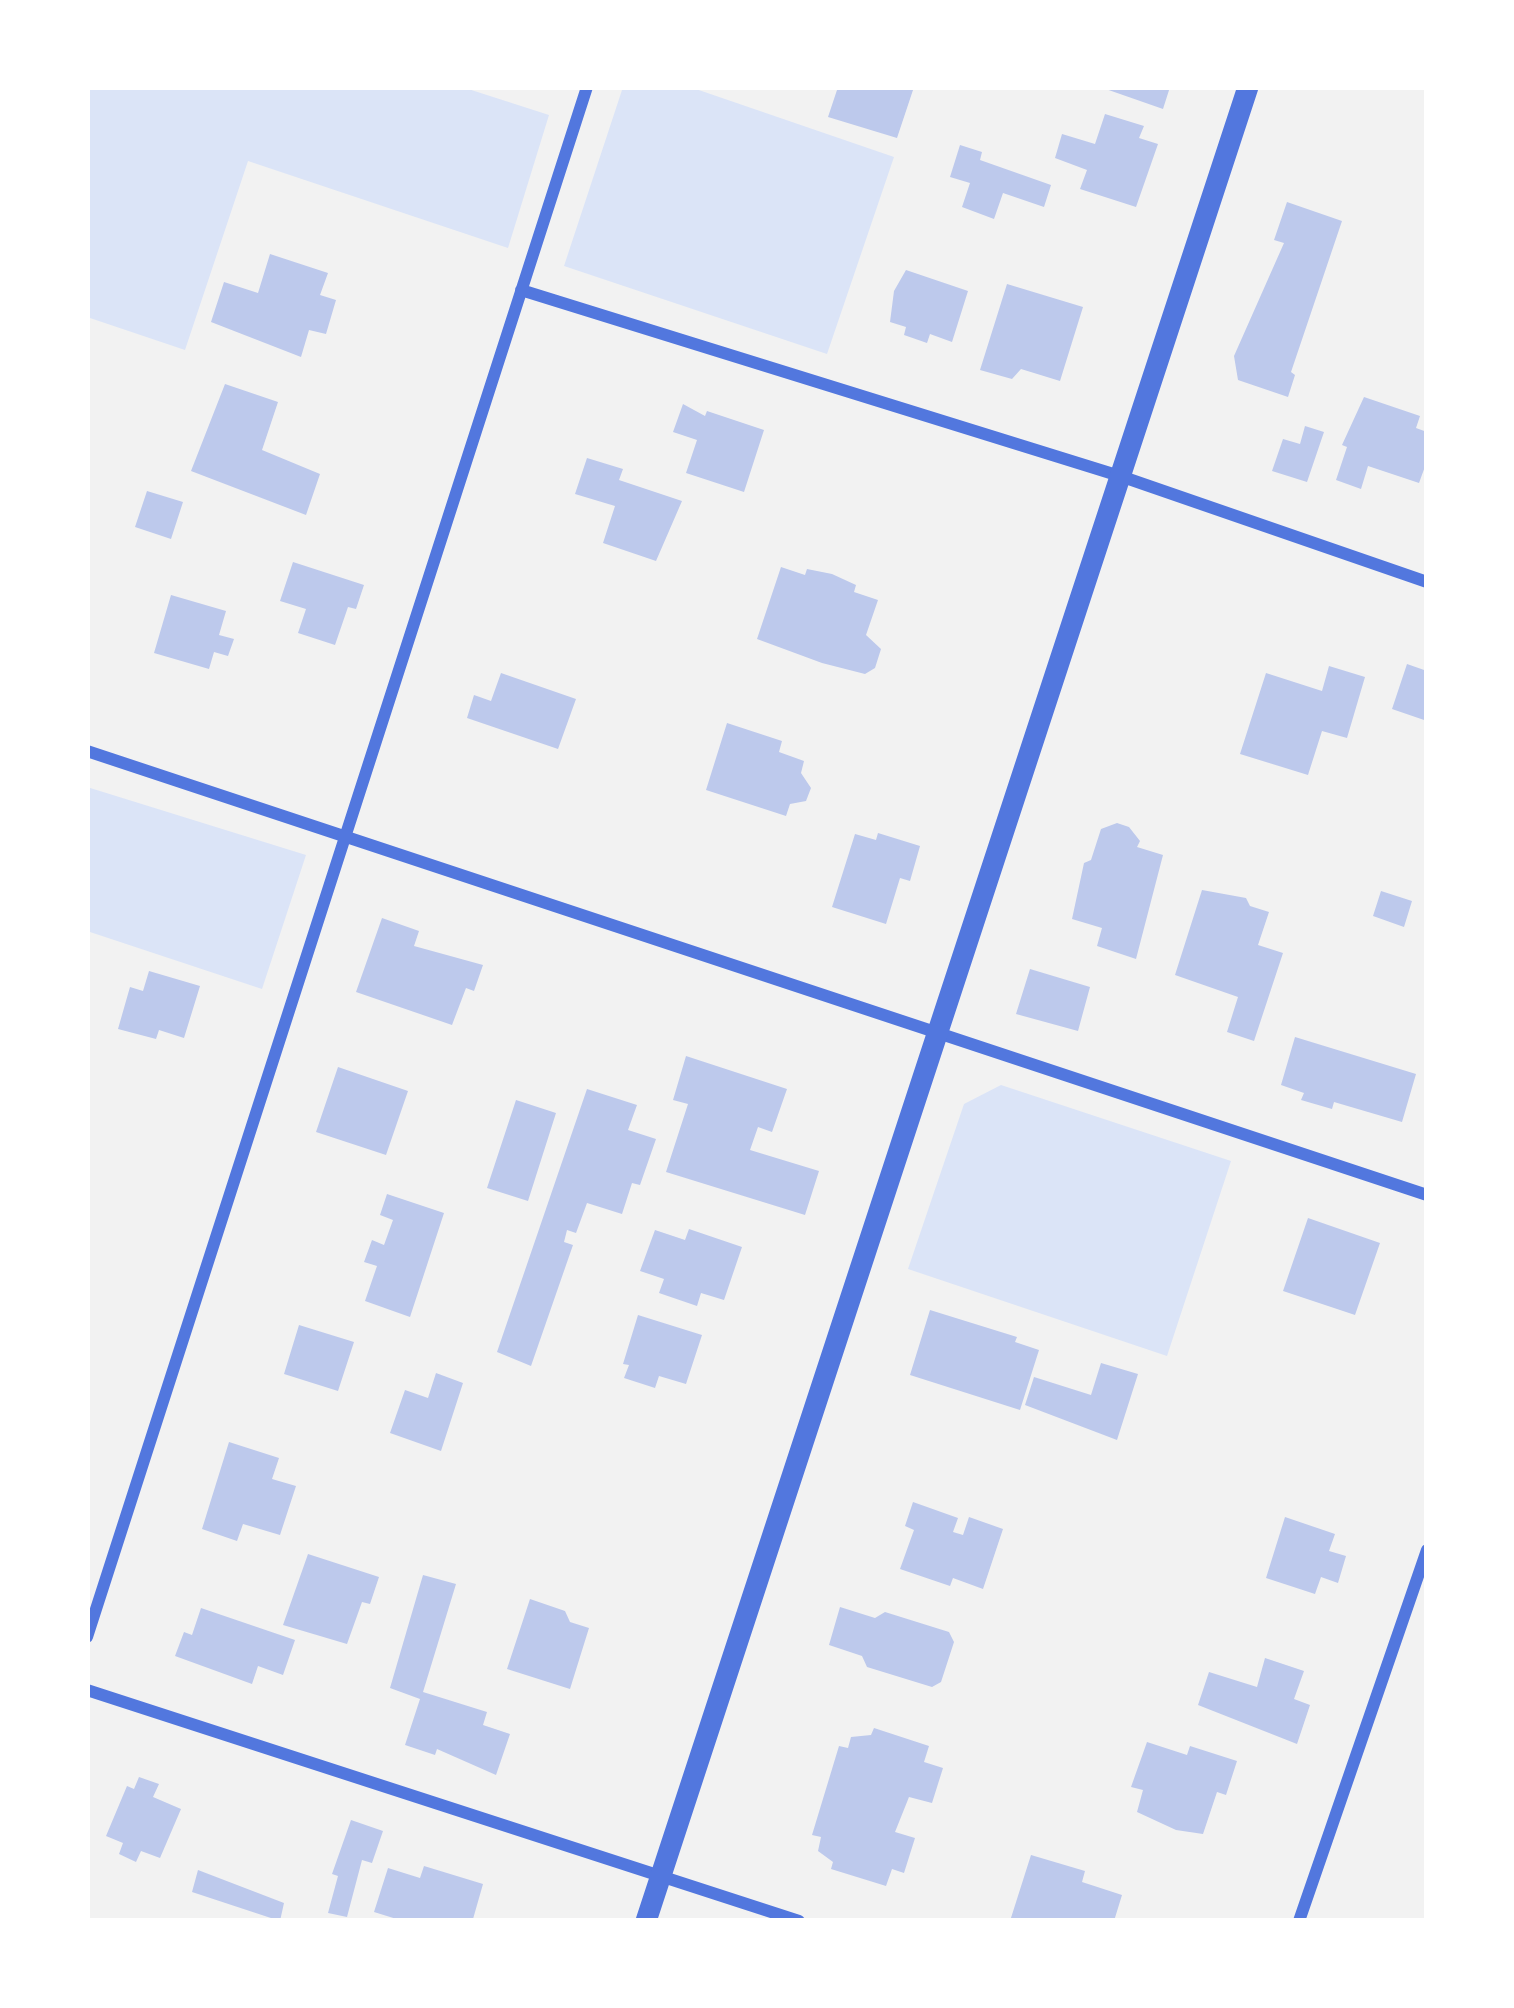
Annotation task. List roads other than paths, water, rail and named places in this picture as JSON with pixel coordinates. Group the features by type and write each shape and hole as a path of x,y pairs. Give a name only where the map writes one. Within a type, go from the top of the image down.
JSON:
{"street":[{"path":"87,1637 587,87"},
{"path":"646,1921 1248,87"},
{"path":"521,290 1123,476 1427,582"},
{"path":"87,751 1427,1196"},
{"path":"1299,1921 1427,1550"},
{"path":"87,1690 799,1921"}]}
